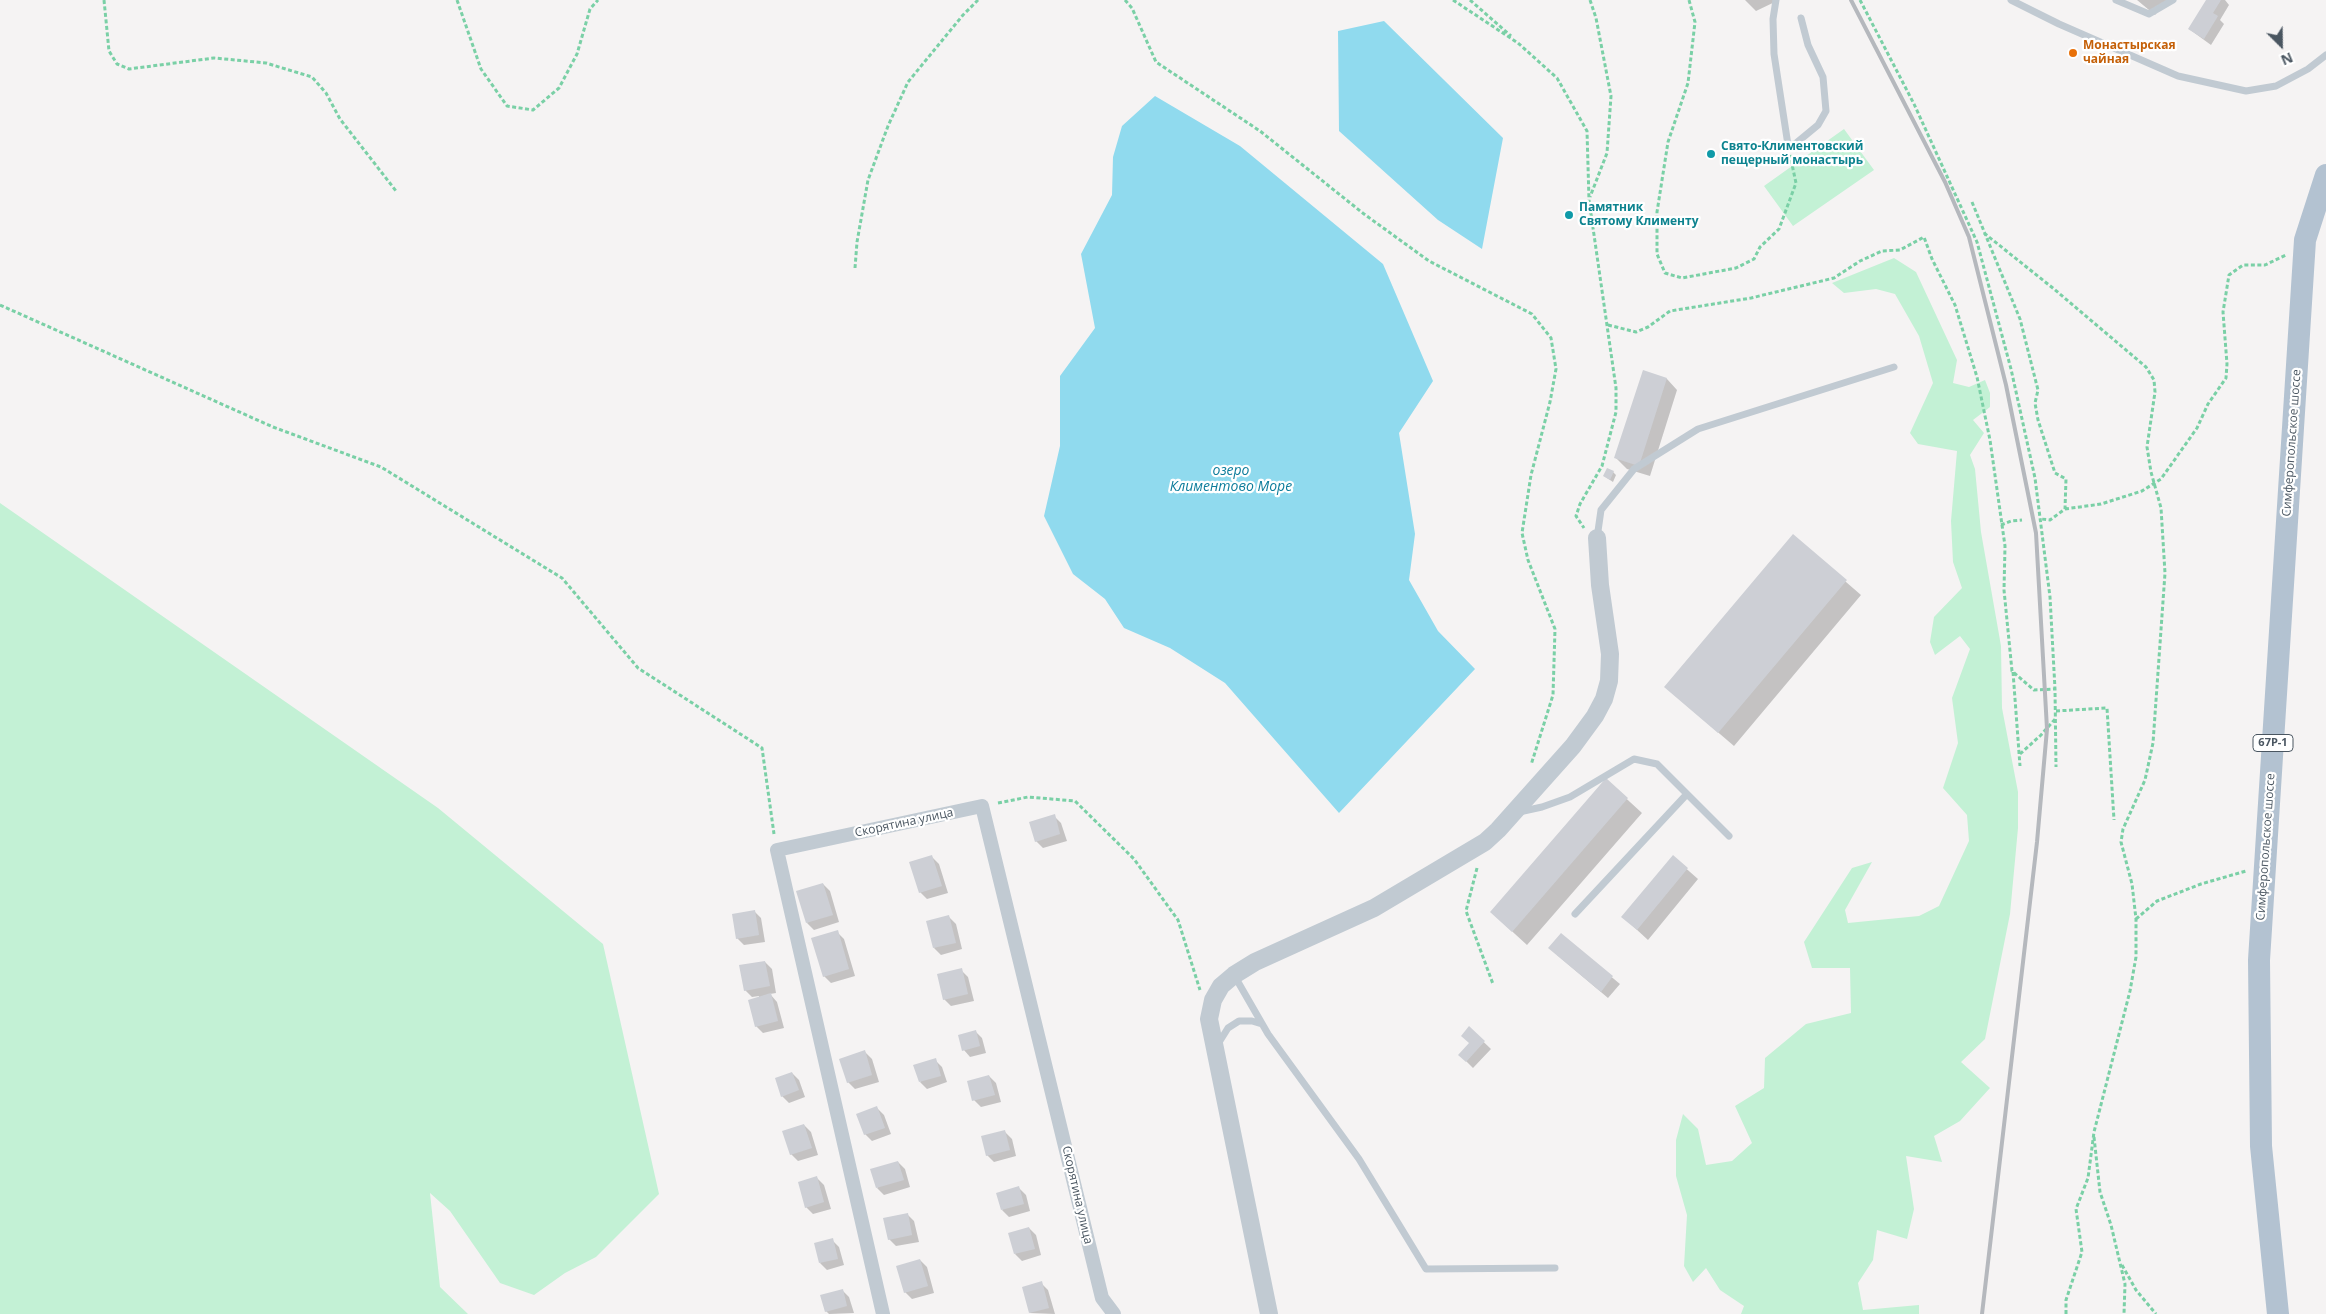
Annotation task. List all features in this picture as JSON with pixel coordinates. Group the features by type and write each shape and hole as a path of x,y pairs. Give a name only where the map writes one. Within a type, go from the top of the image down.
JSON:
{"main road":[{"name":"Симферопольское шоссе","path":"2278,1314 2261,1146 2259,960 2304,246 2326,174"}],"street":[{"path":"1269,1314 1209,1019 1213,1000 1221,986 1234,974 1255,962 1374,908 1485,842 1573,746 1595,716 1604,699 1609,682 1610,654 1600,585 1597,538"},
{"name":"Скорятина улица","path":"777,850 982,806 1102,1298 1114,1314"},
{"path":"777,850 883,1314"}],"lane":[{"path":"1776,0 1773,19 1774,54 1788,144 1795,144 1818,125 1826,111 1823,77 1808,45 1802,18"},
{"path":"2011,0 2068,28 2178,76 2246,91 2276,86 2308,69 2326,55"},
{"path":"2116,0 2149,14 2173,0"},
{"path":"1597,538 1602,510 1634,469 1698,429 1894,367"},
{"path":"1511,814 1542,807 1570,797 1634,759 1657,764 1729,836"},
{"path":"1575,914 1687,794"},
{"path":"1234,974 1262,1024 1359,1159 1426,1269 1555,1268"},
{"path":"1216,1054 1220,1039 1228,1028 1240,1021 1252,1021 1262,1024"}],"path":[{"path":"104,0 109,51 117,64 129,69 214,58 266,63 312,77 326,94 340,119 396,191"},
{"path":"457,0 481,69 486,77 507,106 533,110 559,88 577,54 590,9 598,0"},
{"path":"855,268 857,242 868,180 888,126 908,82 963,15 978,0"},
{"path":"1125,0 1132,8 1156,62 1260,131 1364,214 1429,260 1532,314 1551,338 1556,368 1550,402 1531,475 1522,533 1528,560 1556,630 1553,695 1528,773"},
{"path":"1453,0 1518,43"},
{"path":"1470,0 1557,78 1587,131 1589,200 1616,388 1616,412 1602,466 1580,504 1576,516 1584,527 1597,538"},
{"path":"1589,200 1608,153 1611,96 1596,18 1590,0"},
{"path":"1689,0 1695,22 1688,83 1668,142 1657,212 1658,254 1665,273 1682,278 1736,268 1754,259 1760,247 1779,230 1796,183 1788,144"},
{"path":"1860,0 1914,104 1977,242 2011,369 2041,519 2050,597 2056,711 2056,767"},
{"path":"1972,202 2020,319 2038,390 2034,403 2038,420 2054,473 2066,479 2065,508"},
{"path":"1984,233 2054,288 2146,368 2154,380 2154,409 2147,447 2151,472 2161,508 2165,573 2152,743 2145,780 2122,829 2121,842 2132,884 2136,919 2136,956 2130,991 2094,1132 2088,1178 2076,1209 2082,1252 2066,1300 2066,1314"},
{"path":"1608,324 1636,332 1648,328 1670,311 1751,298 1834,278 1860,261 1882,251 1900,250 1924,238 1932,259 1955,305 1977,377 1990,440 2005,546 2004,590 2020,766"},
{"path":"2041,519 2050,520 2065,508 2101,504 2134,494 2161,478 2197,428 2208,404 2226,378 2227,364 2223,312 2229,274 2244,265 2265,265 2304,246"},
{"path":"0,305 273,427 381,467 562,578 638,668 762,748 777,850"},
{"path":"2002,525 2010,521 2022,520"},
{"path":"2012,672 2034,690 2055,689"},
{"path":"2056,711 2106,708 2114,820"},
{"path":"2019,754 2041,735 2056,717"},
{"path":"982,806 1028,797 1075,801 1134,859 1178,920 1209,1019"},
{"path":"1485,842 1466,911 1493,984"},
{"path":"2136,919 2157,901 2209,882 2265,865"},
{"path":"2094,1132 2100,1192 2121,1263 2125,1284 2124,1314"},
{"path":"2121,1263 2136,1290 2156,1314"}],"green space":[{"path":"1844,129 1874,170 1793,226 1764,186"},
{"path":"1894,258 1916,272 1957,360 1953,383 1969,387 1985,380 1990,393 1990,407 1973,420 1984,433 1970,455 1975,469 1981,532 2001,646 2002,708 2018,792 2018,828 2010,914 1985,1039 1961,1062 1990,1088 1960,1121 1934,1136 1942,1162 1906,1156 1914,1209 1907,1239 1877,1230 1873,1260 1858,1283 1863,1310 1919,1305 1919,1314 1741,1314 1744,1306 1720,1290 1706,1268 1693,1282 1684,1266 1687,1215 1676,1176 1676,1140 1683,1114 1698,1129 1706,1165 1732,1161 1752,1143 1735,1106 1764,1088 1765,1058 1806,1024 1851,1013 1850,968 1812,968 1804,942 1852,868 1872,862 1845,910 1848,923 1919,916 1939,906 1969,841 1967,815 1943,788 1958,743 1952,698 1970,649 1960,636 1935,655 1930,642 1934,617 1962,588 1953,562 1951,521 1957,451 1918,444 1910,433 1933,383 1919,336 1895,294 1876,289 1844,293 1832,283"},
{"path":"0,503 438,808 603,944 659,1194 596,1257 565,1273 534,1295 500,1283 450,1211 430,1193 440,1287 468,1314 0,1314"}],"water":[{"path":"1384,21 1503,138 1482,249 1438,220 1339,131 1338,31"},
{"name":"озеро Климентово Море","path":"1155,96 1240,146 1383,264 1433,381 1399,433 1415,534 1409,580 1438,631 1475,669 1339,813 1225,683 1170,648 1124,628 1105,599 1073,574 1044,516 1060,446 1060,376 1095,328 1081,254 1112,195 1113,157 1122,126"}],"building":[{"path":"2206,0 2221,0 2213,13 2218,16 2204,39 2188,29"},
{"path":"1643,370 1667,378 1639,466 1614,458"},
{"path":"1607,468 1614,471 1610,480 1603,476"},
{"path":"1793,534 1847,580 1718,733 1664,687"},
{"path":"1606,778 1628,798 1512,932 1490,912"},
{"path":"1055,814 1060,834 1035,842 1029,822"},
{"path":"932,855 942,886 919,893 909,862"},
{"path":"1673,855 1688,868 1637,930 1621,917"},
{"path":"823,883 833,915 806,923 796,891"},
{"path":"755,910 759,935 736,939 732,914"},
{"path":"949,915 956,943 933,948 926,921"},
{"path":"838,930 849,969 823,977 811,938"},
{"path":"1561,933 1613,976 1601,992 1548,948"},
{"path":"765,961 770,986 744,991 739,965"},
{"path":"962,968 968,994 943,1000 937,974"},
{"path":"771,993 778,1021 755,1027 748,1000"},
{"path":"1469,1026 1485,1041 1466,1062 1458,1055 1469,1043 1461,1036"},
{"path":"976,1030 980,1046 962,1051 958,1035"},
{"path":"865,1050 872,1075 847,1083 839,1059"},
{"path":"936,1058 941,1076 919,1082 913,1065"},
{"path":"792,1072 799,1090 781,1097 775,1078"},
{"path":"989,1075 995,1095 972,1101 967,1081"},
{"path":"877,1106 885,1128 864,1135 856,1114"},
{"path":"804,1124 812,1148 790,1155 782,1131"},
{"path":"1005,1130 1010,1150 986,1156 981,1136"},
{"path":"898,1161 904,1180 876,1188 870,1169"},
{"path":"817,1176 824,1202 805,1208 798,1182"},
{"path":"1019,1186 1024,1204 1001,1210 996,1193"},
{"path":"908,1213 912,1235 888,1240 883,1218"},
{"path":"1029,1227 1035,1249 1014,1254 1008,1233"},
{"path":"833,1238 838,1259 819,1263 814,1243"},
{"path":"920,1259 928,1286 904,1293 896,1266"},
{"path":"1042,1281 1049,1308 1029,1313 1022,1287"},
{"path":"843,1289 847,1306 825,1312 820,1295"}],"railway":[{"path":"1851,0 1945,182 1969,237 2006,385 2036,533 2047,729 2037,842 1982,1314"}],"place":[{"name":"Монастырская чайная","path":"2073,53"},
{"name":"Свято-Климентовский пещерный монастырь","path":"1711,154"},
{"name":"Памятник Святому Клименту","path":"1569,215"}]}
